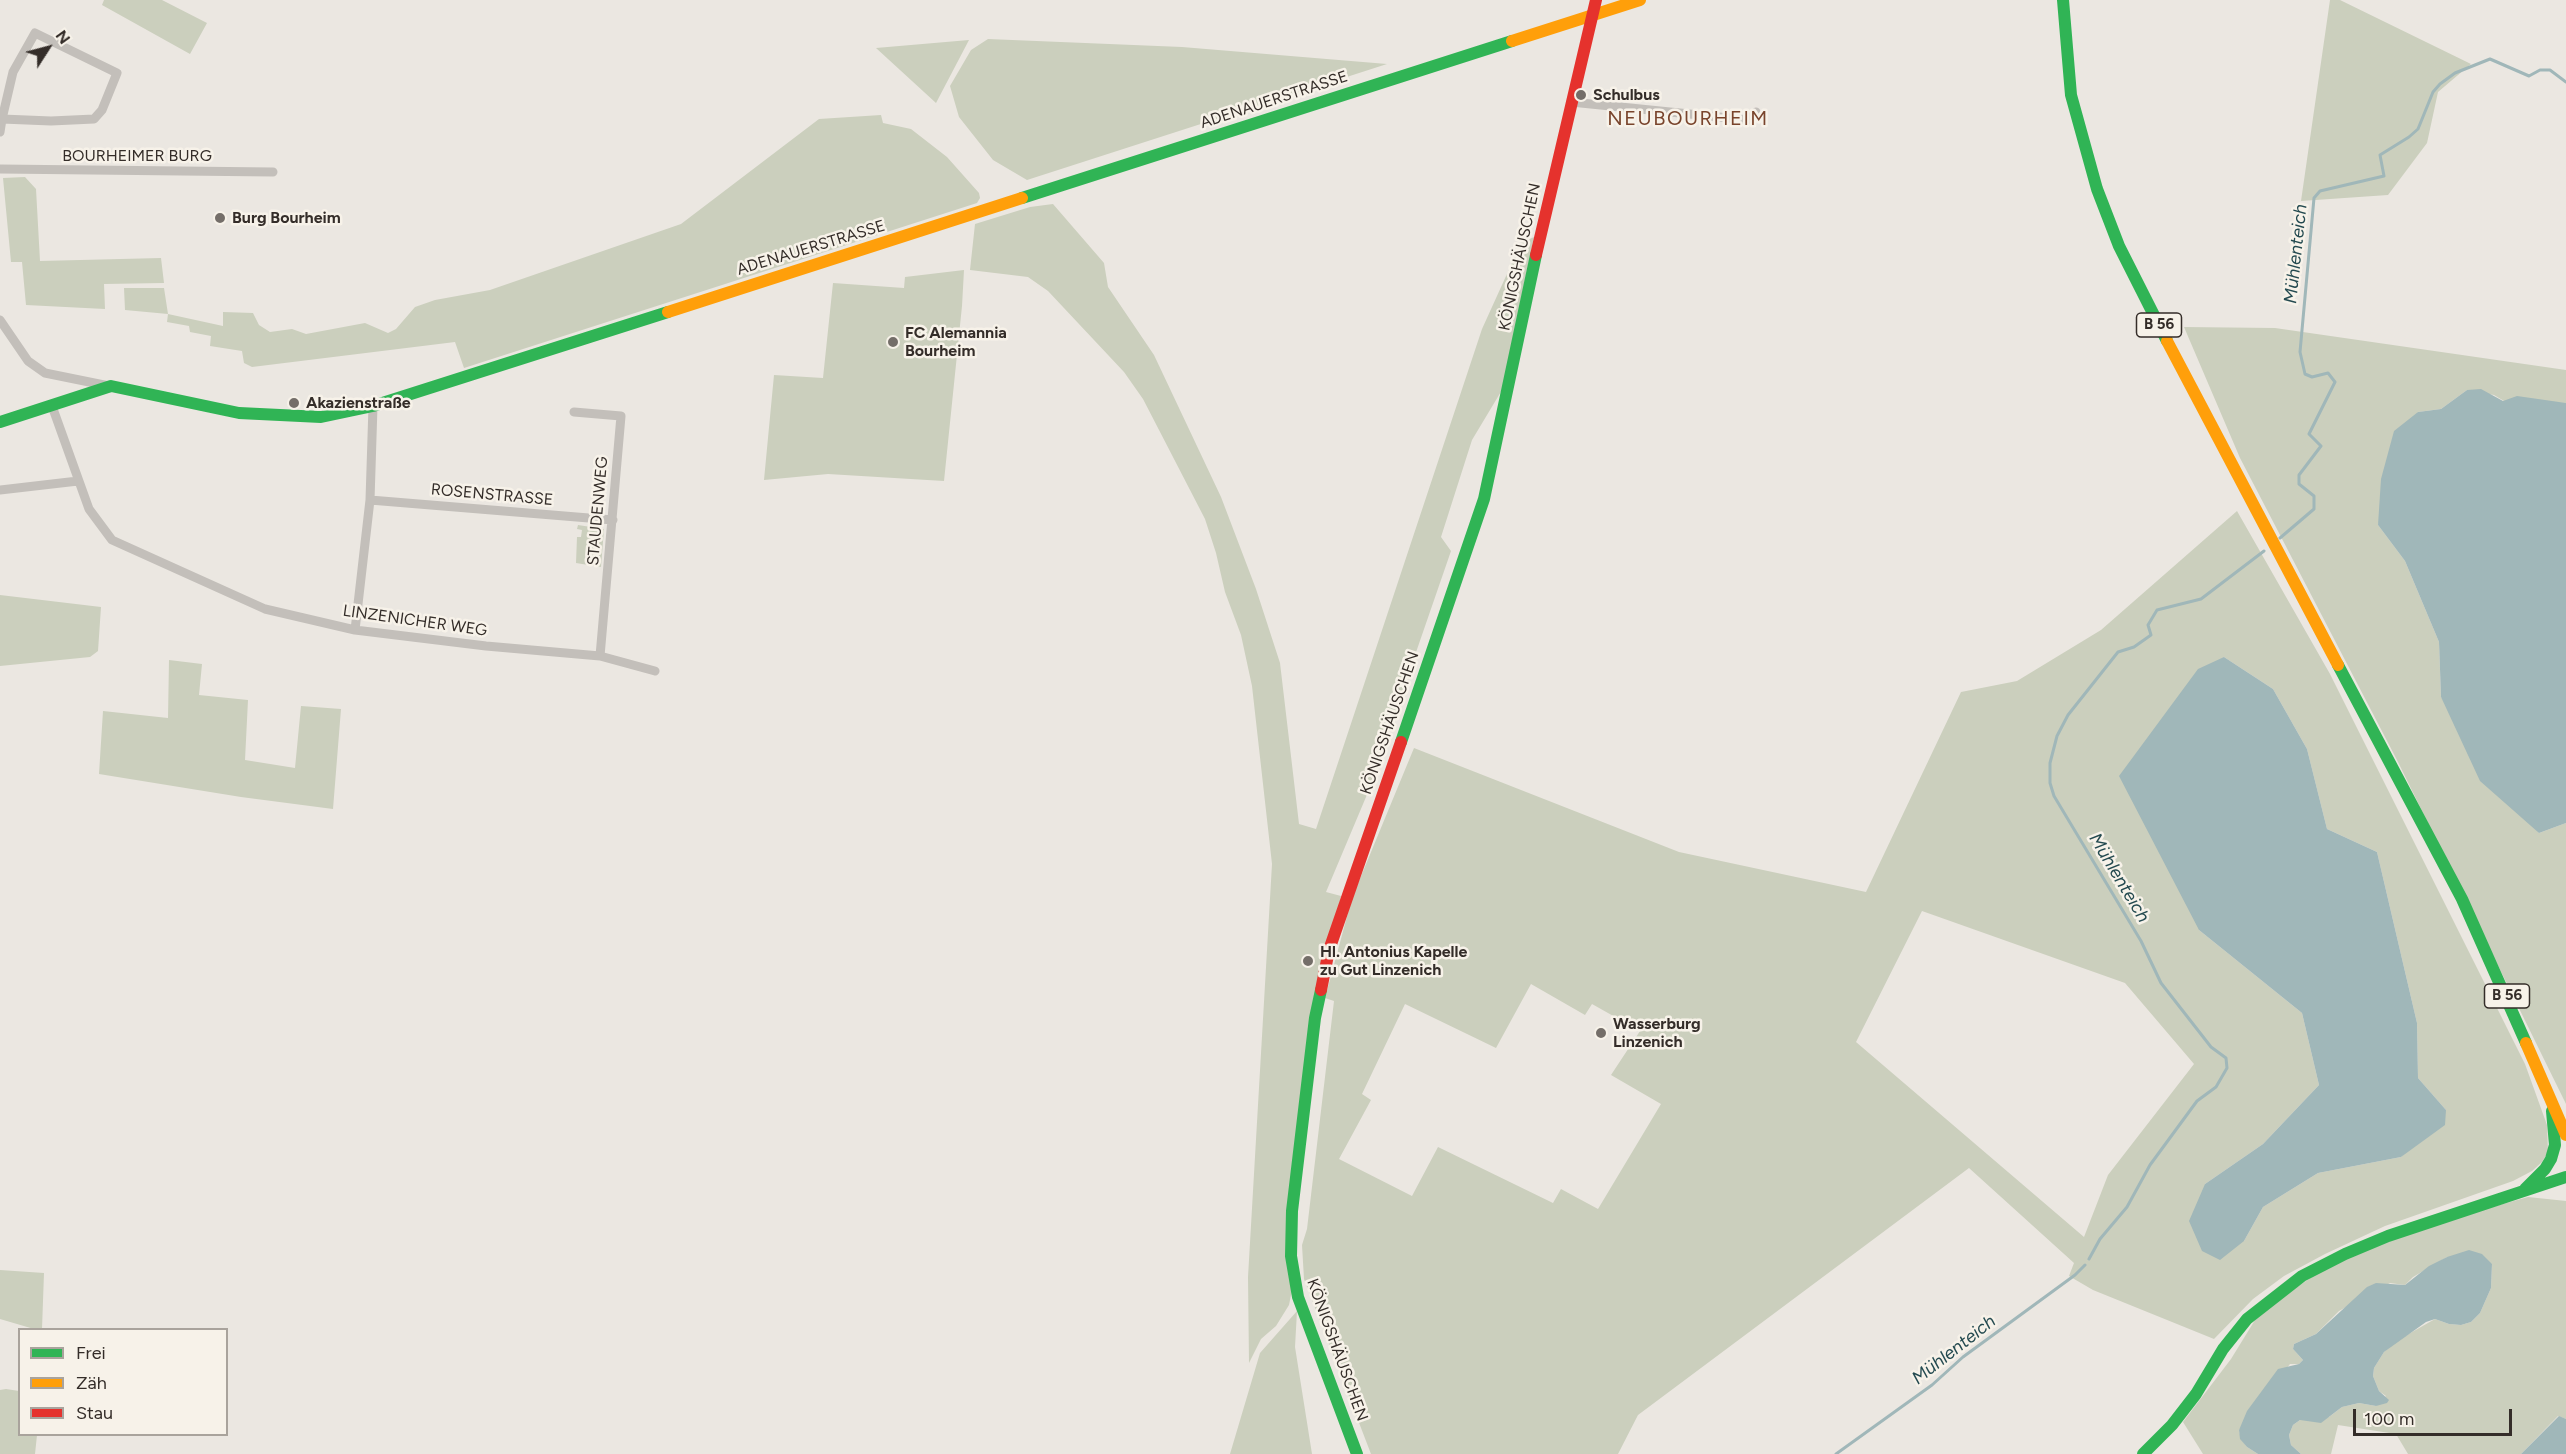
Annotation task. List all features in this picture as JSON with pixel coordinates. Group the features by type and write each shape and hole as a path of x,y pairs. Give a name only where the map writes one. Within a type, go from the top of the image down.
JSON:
{"street":[{"name":"KÖNIGSHÄUSCHEN","path":"1357,1454 1298,1297 1292,1263 1292,1220 1314,1028 1329,950 1484,499 1571,102 1596,0"},
{"name":"ADENAUERSTRASSE","path":"111,386 239,413 321,417 373,406 1640,0"},
{"name":"B 56","path":"2063,0 2071,95 2097,189 2119,246 2160,328 2462,899 2550,1094 2566,1135"},
{"path":"0,132 2,119 13,72 35,33 117,73 102,110 94,119 51,122 2,119"},
{"path":"1571,102 1749,120 1756,112"},
{"name":"BOURHEIMER BURG","path":"0,170 273,172"},
{"path":"0,320 28,361 45,373 111,386"},
{"path":"0,422 111,386"},
{"path":"0,490 78,481 52,406"},
{"path":"355,630 370,500 373,406"},
{"name":"STAUDENWEG","path":"574,412 621,416 600,656"},
{"name":"LINZENICHER WEG","path":"78,481 89,509 112,540 265,609 355,630 486,646 600,656 655,671"},
{"name":"ROSENSTRASSE","path":"370,500 613,520"},
{"path":"2526,1189 2545,1169 2555,1145 2550,1094"},
{"path":"2143,1454 2172,1425 2196,1394 2223,1349 2247,1319 2302,1276 2345,1254 2388,1236 2566,1177"}],"green space":[{"path":"104,0 162,0 207,23 190,54 102,5"},
{"path":"2330,0 2340,0 2471,64 2438,92 2427,143 2388,195 2301,201"},
{"path":"988,39 1182,47 1387,64 1027,180 993,160 959,117 950,86 971,50"},
{"path":"969,40 936,103 876,48"},
{"path":"881,115 883,123 911,129 947,157 979,193 980,198 977,203 464,368 455,342 252,367 244,363 242,351 210,346 211,336 190,332 189,326 167,322 168,314 223,326 223,312 253,313 259,325 270,332 292,329 306,334 365,323 388,333 396,329 415,307 435,300 490,290 681,224 819,119"},
{"path":"25,177 36,189 40,261 161,258 164,283 104,284 105,309 26,305 22,262 11,262 3,178"},
{"path":"1053,204 1104,263 1108,287 1154,355 1221,497 1256,589 1280,663 1299,824 1316,829 1482,329 1521,243 1534,237 1502,390 1472,440 1441,537 1451,551 1366,797 1326,892 1341,896 1307,1049 1292,1290 1289,1305 1276,1326 1261,1339 1249,1363 1248,1277 1272,864 1252,686 1241,635 1225,592 1205,519 1143,399 1124,372 1048,291 1028,277 970,270 975,224 1030,207"},
{"name":"FC Alemannia Bourheim","path":"964,270 944,481 828,474 764,480 774,375 823,378 833,283 904,288 905,277"},
{"path":"124,288 164,288 168,314 125,310"},
{"path":"2184,327 2275,328 2566,370 2566,403 2504,401 2494,395 2467,390 2441,409 2418,412 2378,525 2405,561 2439,642 2441,697 2539,833 2566,823 2566,1104 2398,762 2240,458"},
{"path":"2237,511 2330,674 2525,1064 2547,1125 2548,1152 2542,1162 2532,1171 2513,1181 2385,1226 2284,1276 2253,1299 2214,1339 2093,1290 2069,1276 2074,1263 1969,1168 1638,1415 1618,1454 1371,1454 1304,1279 1302,1245 1307,1229 1334,1001 1325,998 1352,898 1414,748 1679,852 1866,892 1961,692 2017,681 2101,630","holes":["2224,657 2273,689 2307,749 2327,829 2377,852 2417,1023 2418,1078 2446,1110 2401,1157 2318,1173 2263,1207 2244,1241 2205,1184 2263,1144 2319,1085 2302,1013 2199,930","1922,911 2125,983 2194,1064 2108,1175 2084,1237 1856,1042","1531,984 1585,1015 1592,1004 1640,1031 1611,1075 1661,1104 1598,1209 1561,1189 1553,1203 1438,1147 1412,1196 1339,1159 1371,1100 1362,1094 1405,1004 1496,1048"]},
{"path":"578,525 604,529 601,567 576,563 577,537 581,537 582,530 577,529"},
{"path":"0,595 101,607 98,651 90,657 0,666"},
{"path":"169,660 202,664 199,695 248,700 245,760 295,768 301,706 341,709 333,809 99,774 103,711 168,718"},
{"path":"2528,1197 2566,1201 2566,1419 2558,1416 2521,1454 2408,1454 2396,1434 2338,1425 2331,1454 2301,1454 2291,1445 2289,1435 2293,1425 2300,1420 2329,1417 2342,1407 2359,1403 2376,1406 2386,1396 2379,1391 2373,1376 2374,1368 2384,1352 2398,1340 2435,1319 2461,1325 2471,1322 2480,1313 2491,1288 2492,1264 2447,1257 2413,1277 2405,1285 2390,1283 2339,1311 2316,1334 2294,1344 2293,1349 2303,1360 2299,1364 2290,1364 2239,1430 2241,1439 2247,1447 2258,1454 2203,1454 2183,1422 2231,1359 2255,1320 2282,1297 2327,1267 2370,1248 2467,1214"},
{"path":"0,1270 44,1273 42,1328 31,1328 0,1319"},
{"path":"1297,1311 1295,1347 1312,1454 1230,1454 1260,1353"},
{"path":"0,1390 18,1391 18,1436 37,1436 35,1454 0,1454"}],"water":[{"path":"2481,389 2503,401 2517,396 2566,403 2566,823 2539,833 2480,781 2441,697 2439,642 2405,561 2378,525 2381,479 2394,431 2418,412 2441,409 2467,390"},
{"path":"2224,657 2273,689 2307,749 2327,829 2377,852 2417,1023 2418,1078 2446,1110 2445,1125 2401,1157 2318,1173 2263,1207 2244,1241 2220,1260 2202,1251 2189,1221 2205,1184 2263,1144 2319,1085 2302,1013 2199,930 2119,776 2198,669"},
{"path":"2469,1250 2482,1254 2492,1264 2491,1288 2480,1313 2471,1322 2461,1325 2435,1319 2426,1322 2384,1352 2374,1368 2373,1376 2379,1391 2389,1400 2387,1403 2376,1406 2359,1403 2342,1407 2321,1423 2300,1420 2293,1425 2289,1435 2291,1445 2301,1454 2258,1454 2240,1439 2239,1430 2247,1411 2278,1369 2299,1364 2303,1360 2293,1349 2294,1344 2316,1334 2367,1287 2376,1283 2405,1285 2429,1266"},
{"path":"2559,1416 2566,1419 2566,1454 2521,1454"}],"waterway":[{"name":"Mühlenteich","path":"2280,538 2314,509 2314,496 2299,484 2299,475 2321,446 2309,434 2335,382 2328,373 2312,377 2305,374 2300,352 2314,198 2320,191 2384,176 2380,155 2418,129 2433,92 2455,73 2490,59 2529,76 2540,70 2550,70 2566,82"},
{"name":"Mühlenteich","path":"2089,1259 2100,1239 2127,1207 2150,1165 2197,1101 2216,1087 2227,1068 2226,1058 2211,1047 2161,983 2141,941 2054,796 2050,783 2050,763 2057,736 2068,715 2118,652 2134,647 2151,635 2148,625 2157,610 2201,599 2264,551"},
{"name":"Mühlenteich","path":"1836,1454 1932,1385 1963,1357 2075,1275 2085,1265"}],"traffic: fast":[{"path":"2063,0 2071,95 2097,189 2119,246 2167,341"},
{"path":"1022,198 1512,41"},
{"path":"1401,742 1484,499 1536,255"},
{"path":"0,422 111,386 239,413 321,417 373,406 668,312"},
{"path":"2338,665 2462,899 2526,1043"},
{"path":"1321,990 1315,1018 1292,1211 1291,1256 1298,1297 1357,1454"},
{"path":"2525,1189 2545,1169 2551,1159 2555,1145 2552,1111"},
{"path":"2143,1454 2172,1425 2196,1394 2223,1349 2247,1319 2302,1276 2345,1254 2388,1236 2566,1177"}],"traffic: slow":[{"path":"1512,41 1640,0"},
{"path":"668,312 1022,198"},
{"path":"2167,341 2338,665"},
{"path":"2526,1043 2566,1135"}],"traffic: jam":[{"path":"1536,255 1596,0"},
{"path":"1321,990 1329,950 1401,742"}],"place":[{"name":"Schulbus","path":"1581,95"},
{"name":"Burg Bourheim","path":"220,218"},
{"name":"FC Alemannia Bourheim","path":"893,342"},
{"name":"Akazienstraße","path":"294,403"},
{"name":"Hl. Antonius Kapelle zu Gut Linzenich","path":"1308,961"},
{"name":"Wasserburg Linzenich","path":"1601,1033"}],"district":[{"name":"NEUBOURHEIM","path":"1688,119"}]}
